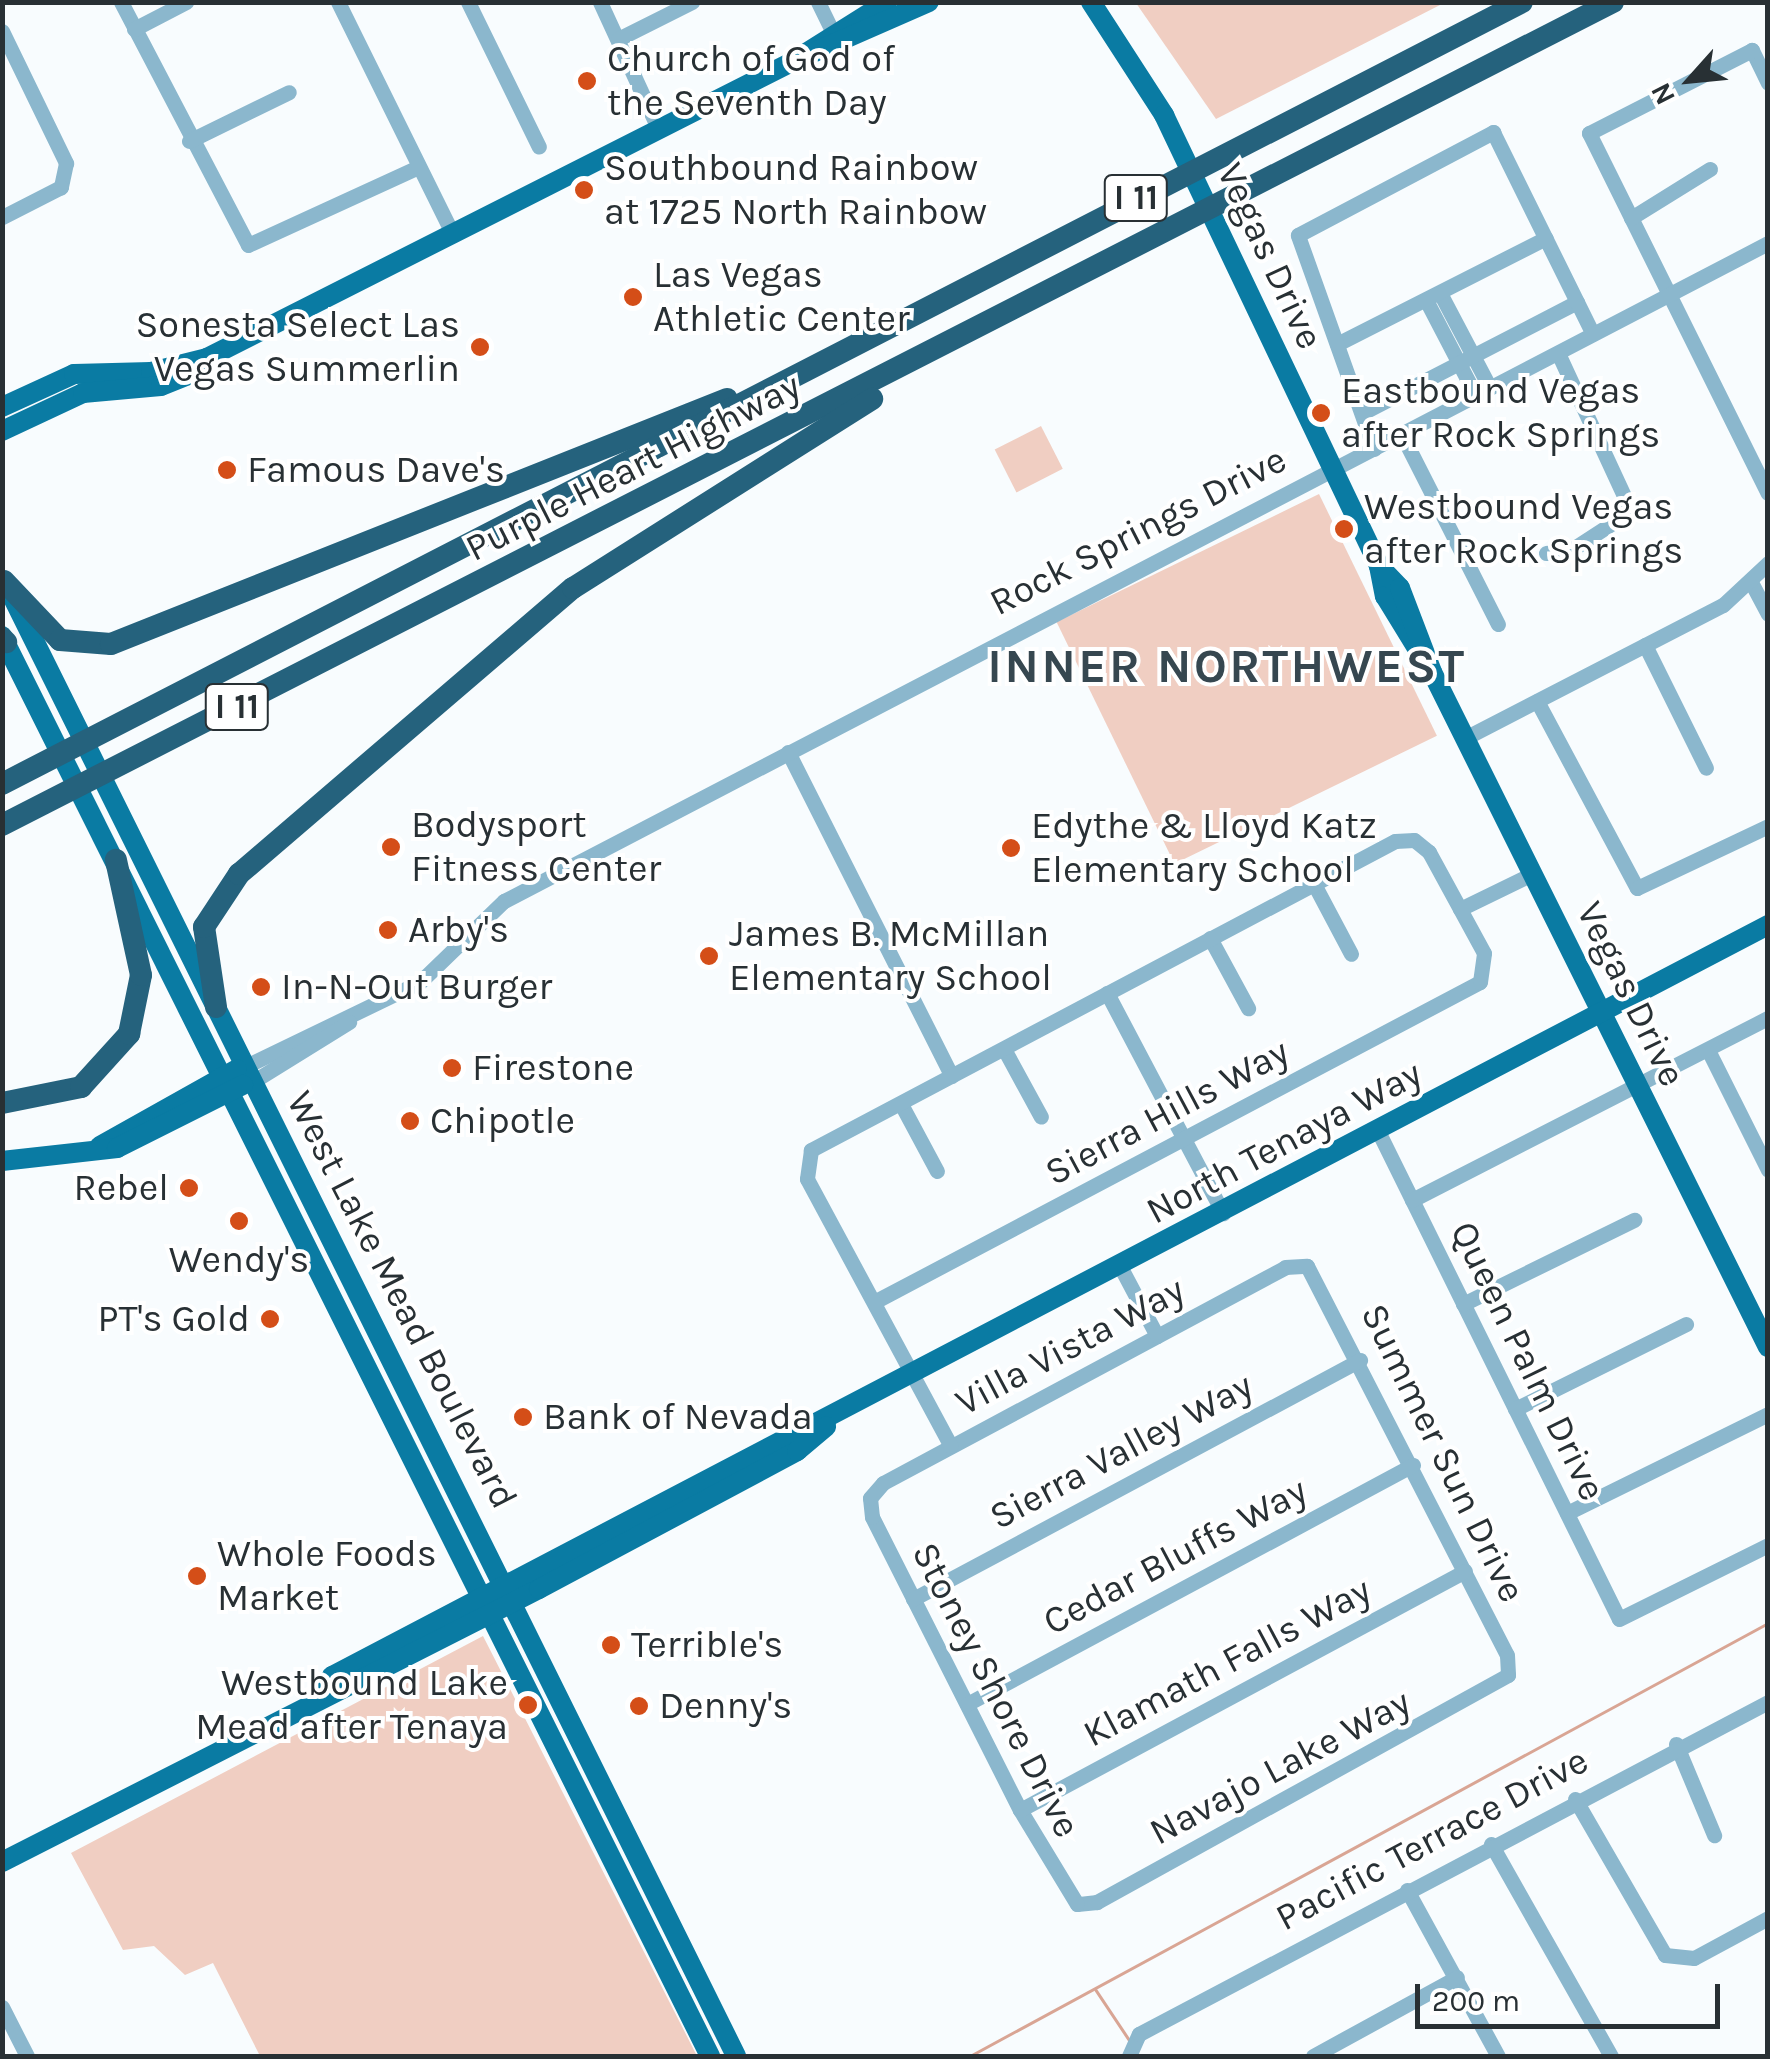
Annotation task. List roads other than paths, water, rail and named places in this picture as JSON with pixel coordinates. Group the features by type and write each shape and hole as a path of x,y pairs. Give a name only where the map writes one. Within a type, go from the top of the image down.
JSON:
{"highway":[{"name":"Purple Heart Highway","path":"2,784 750,394 1522,2"},
{"name":"Purple Heart Highway","path":"2,826 1614,2"},
{"path":"216,1007 203,938 224,889 419,712 641,543 1122,256"},
{"path":"4,579 60,640 111,644 696,404 750,394"},
{"path":"2,767 98,718 154,707"},
{"path":"2,1103 81,1087 129,1034 141,975 116,860"}],"main road":[{"path":"794,61 832,31 887,2"},
{"path":"2,431 82,393 162,386 207,358 794,61 929,2"},
{"name":"Vegas Drive","path":"1091,2 1176,141 1232,252 1332,470 1380,566 1426,640 1432,672 1768,1348"},
{"name":"Vegas Drive","path":"1108,2 1114,35"},
{"path":"2,407 74,374 207,358"},
{"name":"West Lake Mead Boulevard","path":"4,579 510,1593 736,2056"},
{"name":"West Lake Mead Boulevard","path":"4,639 229,1081 710,2056"},
{"name":"North Tenaya Way","path":"2,1862 320,1694 332,1676 695,1506 762,1470 833,1421 1768,925"},
{"name":"Rock Springs Drive","path":"2,1161 100,1146 250,1074"},
{"path":"279,1184 325,1253 340,1252"},
{"path":"319,1264 332,1268 375,1323"},
{"path":"352,1331 388,1380 406,1384"},
{"path":"384,1395 397,1396 451,1476"},
{"name":"North Tenaya Way","path":"510,1593 789,1435 833,1421"},
{"path":"762,1470 789,1435"},
{"path":"695,1506 739,1462"},
{"path":"598,1830 618,1820"},
{"path":"688,2012 722,2056"}],"street":[{"path":"121,2 189,141 248,246 418,167"},
{"path":"134,28 186,2"},
{"path":"338,2 453,236"},
{"path":"468,2 539,147"},
{"path":"600,2 659,130"},
{"path":"618,39 692,2"},
{"path":"818,2 832,31"},
{"path":"2,31 66,177 2,217"},
{"path":"1768,83 1752,50 1589,133 1768,493"},
{"path":"189,141 289,92"},
{"path":"1374,449 1298,235 1492,132 1593,334"},
{"path":"1630,218 1710,169"},
{"path":"1337,344 1546,238"},
{"name":"Rock Springs Drive","path":"250,1074 420,982 496,906 1768,243"},
{"path":"1433,296 1483,392"},
{"path":"1362,413 1577,302"},
{"path":"1546,553 1571,550 1631,511 1558,352"},
{"path":"1402,435 1498,624"},
{"path":"1465,738 1645,645 1752,584 1768,563"},
{"path":"1752,584 1768,614"},
{"path":"1645,645 1706,768"},
{"path":"1537,701 1637,888 1768,826"},
{"path":"788,752 952,1076"},
{"path":"951,1446 806,1163 819,1144 1314,884 1414,840 1460,909 1532,874"},
{"path":"1314,884 1352,954"},
{"name":"Sierra Hills Way","path":"874,1302 1472,988 1485,973 1460,909"},
{"path":"1210,938 1248,1008"},
{"path":"1107,993 1223,1213"},
{"path":"1412,1200 1768,1018"},
{"path":"1004,1049 1041,1117"},
{"path":"1708,1050 1768,1170"},
{"path":"901,1104 937,1172"},
{"name":"Queen Palm Drive","path":"1378,1131 1619,1619 1768,1545"},
{"path":"1463,1304 1634,1220"},
{"name":"Villa Vista Way","path":"870,1498 951,1446 1285,1268 1307,1266"},
{"name":"Summer Sun Drive","path":"1307,1266 1360,1360 1507,1654 1508,1675"},
{"path":"1121,1268 1157,1336"},
{"path":"1515,1409 1686,1324"},
{"name":"Sierra Valley Way","path":"913,1599 1360,1360"},
{"path":"1567,1514 1768,1414"},
{"name":"Cedar Bluffs Way","path":"967,1704 1414,1465"},
{"name":"Stoney Shore Drive","path":"870,1498 913,1599 1020,1810 1077,1904"},
{"name":"Klamath Falls Way","path":"1020,1810 1465,1571"},
{"name":"Navajo Lake Way","path":"1077,1904 1114,1893 1508,1675"},
{"name":"Pacific Terrace Drive","path":"1130,2049 1408,1890 1676,1744 1767,1705"},
{"path":"1676,1744 1714,1835"},
{"path":"1575,1799 1675,1960 1768,1918"},
{"path":"1491,1844 1611,2056"},
{"path":"1408,1890 1498,2056"},
{"path":"1312,2056 1457,1977"},
{"path":"2,2007 27,2056"}],"waterway":[{"path":"970,2056 1768,1623"},
{"path":"1096,1990 1130,2041"}],"place":[{"name":"Church of God of the Seventh Day","path":"587,81"},
{"name":"Southbound Rainbow at 1725 North Rainbow","path":"584,190"},
{"name":"Las Vegas Athletic Center","path":"633,297"},
{"name":"Sonesta Select Las Vegas Summerlin","path":"480,347"},
{"name":"Eastbound Vegas after Rock Springs","path":"1321,413"},
{"name":"Famous Dave's","path":"227,470"},
{"name":"Westbound Vegas after Rock Springs","path":"1344,529"},
{"name":"Bodysport Fitness Center","path":"391,847"},
{"name":"Edythe & Lloyd Katz Elementary School","path":"1011,848"},
{"name":"Arby's","path":"388,930"},
{"name":"James B. McMillan Elementary School","path":"709,956"},
{"name":"In-N-Out Burger","path":"261,987"},
{"name":"Firestone","path":"452,1068"},
{"name":"Chipotle","path":"410,1121"},
{"name":"Rebel","path":"189,1188"},
{"name":"Wendy's","path":"239,1221"},
{"name":"PT's Gold","path":"270,1319"},
{"name":"Bank of Nevada","path":"523,1417"},
{"name":"Whole Foods Market","path":"197,1576"},
{"name":"Terrible's","path":"611,1645"},
{"name":"Westbound Lake Mead after Tenaya","path":"528,1705"},
{"name":"Denny's","path":"639,1706"}],"district":[{"name":"INNER NORTHWEST","path":"1227,667"}]}
